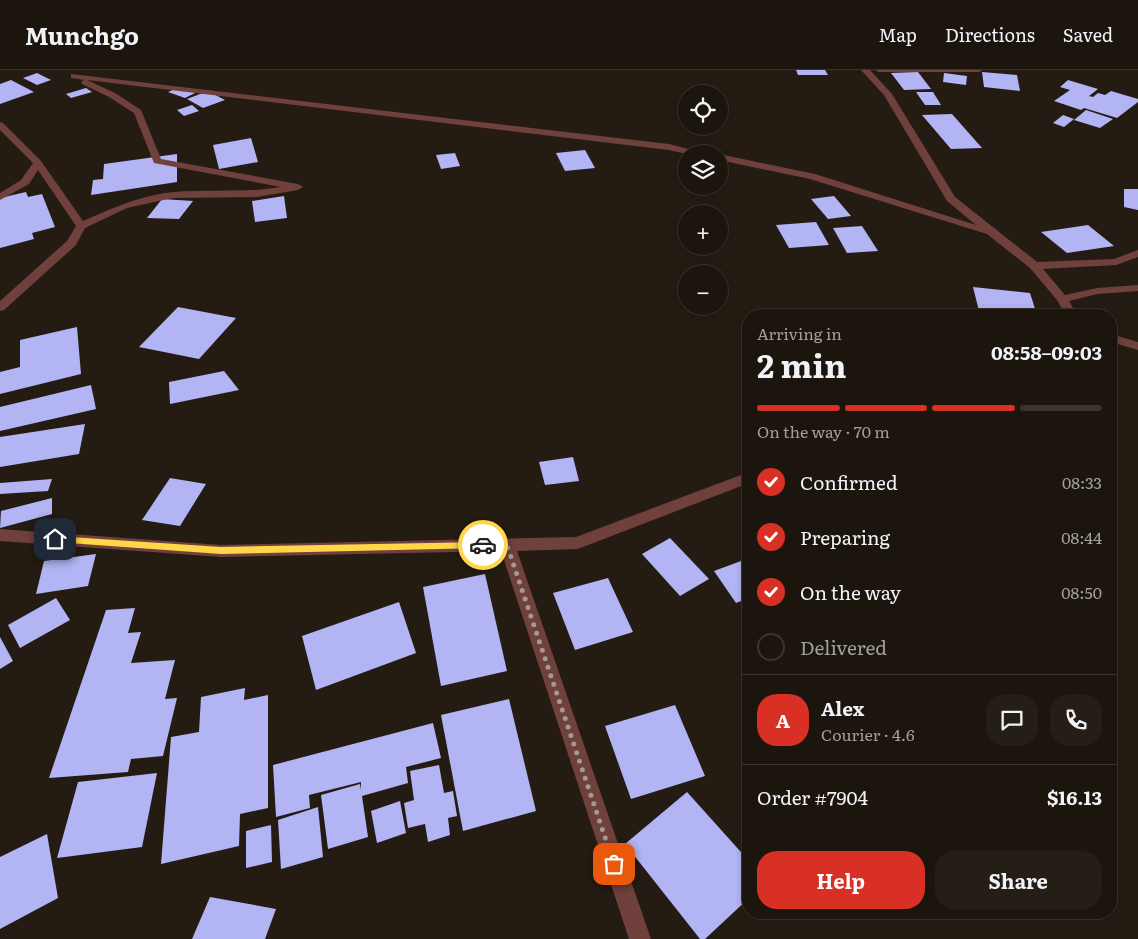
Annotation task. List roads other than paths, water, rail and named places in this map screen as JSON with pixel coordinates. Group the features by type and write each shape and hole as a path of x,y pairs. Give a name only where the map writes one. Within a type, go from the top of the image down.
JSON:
{"street":[{"path":"865,70 888,94 951,200 1034,266 1067,309"},
{"path":"879,70 979,70"},
{"path":"75,73 678,149"},
{"path":"0,307 72,243 81,226 124,206 173,195 257,194 298,187 157,161 138,112 75,73"},
{"path":"0,125 38,163 81,226"},
{"path":"728,159 812,176 994,233"},
{"path":"0,197 25,182 38,163"},
{"path":"1034,266 1116,262 1138,253"},
{"path":"1062,300 1097,291 1138,288"},
{"path":"1117,340 1138,346"},
{"path":"0,535 221,550 577,543 742,480"},
{"path":"507,545 640,939"}]}
